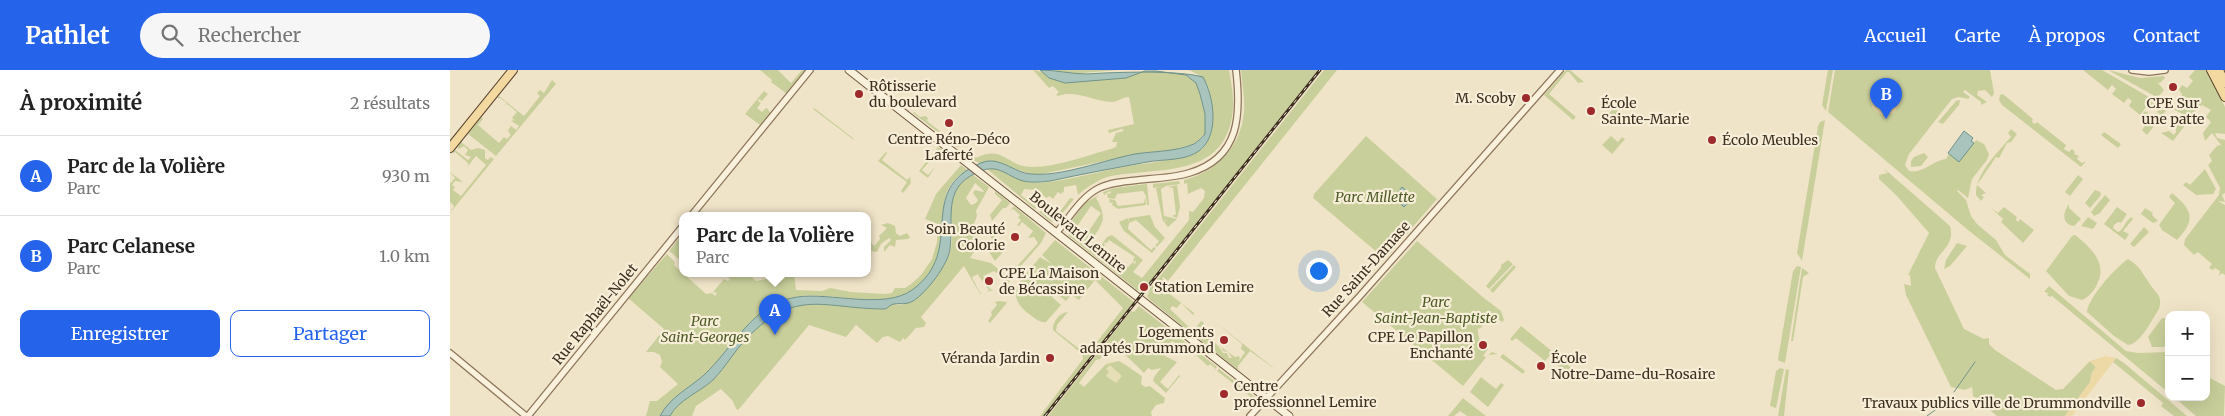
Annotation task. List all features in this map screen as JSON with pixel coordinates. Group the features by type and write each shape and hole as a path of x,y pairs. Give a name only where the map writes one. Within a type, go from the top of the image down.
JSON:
{"main road":[{"path":"450,148 513,70"},
{"name":"Boulevard Lemire","path":"849,70 1289,416"},
{"path":"2211,70 2225,97"},
{"path":"2219,70 2225,82"}],"street":[{"path":"694,212 810,70"},
{"path":"1057,232 1081,202 1100,188 1115,184 1184,175 1201,169 1214,160 1230,141 1238,120 1239,102 1236,70"},
{"name":"Rue Saint-Damase","path":"1250,416 1560,70"},
{"path":"2132,70 2149,72 2165,70"},
{"name":"Rue Raphaël-Nolet","path":"527,416 679,231"},
{"path":"450,353 527,416"}],"shaded area":[{"path":"1119,361 1132,368 1114,390 1096,373 1098,374 1108,362"}],"green space":[{"path":"760,70 778,70 791,83 802,70 806,70 787,94 771,82 772,80"},
{"path":"1033,70 1037,70 1065,83 1126,78 1145,71 1186,75 1196,83 1200,94 1205,114 1205,134 1194,144 1173,150 1142,153 1042,174 1031,174 1012,168 980,164 969,157 970,154 976,158 991,153 1023,166 1032,167 1055,164 1116,147 1117,142 1112,142 1116,133 1124,131 1122,129 1109,133 1108,130 1134,124 1129,97 1113,102 1071,94 1058,96 1056,95 1059,92 1053,86 1049,88"},
{"path":"1052,70 1118,70 1071,74"},
{"path":"1188,70 1229,70 1233,108 1228,131 1219,147 1205,158 1189,165 1170,169 1111,176 1093,184 1078,195 1076,185 1064,187 1064,191 1061,194 1058,192 1053,199 1049,196 1047,198 1035,190 1024,189 1021,195 1037,208 1035,209 987,169 999,170 1023,180 1037,183 1175,159 1196,153 1203,148 1209,138 1213,121 1213,110 1206,82"},
{"path":"1241,70 1319,70 1146,287 1144,285 1142,291 1137,290 1069,236 1067,227 1086,202 1099,195 1096,198 1103,216 1101,225 1091,241 1079,234 1091,242 1089,244 1098,250 1103,242 1107,237 1112,235 1143,260 1133,272 1142,278 1189,220 1189,211 1193,212 1204,198 1205,191 1201,188 1188,194 1187,183 1184,184 1184,180 1206,171 1225,156 1232,147 1242,125 1244,96","holes":["1091,206 1101,213 1086,235 1080,233 1076,228","1109,240 1135,257 1133,260 1134,262 1136,260 1135,264 1133,262 1128,267 1103,250 1105,244 1103,242 1107,243"]},
{"path":"1324,70 1337,70 1168,281 1162,278 1166,283 1161,289 1167,292 1194,313 1193,315 1181,303 1177,308 1172,306 1170,309 1193,331 1201,321 1204,323 1202,326 1204,328 1203,331 1223,353 1227,353 1229,358 1232,358 1228,352 1223,351 1217,344 1235,357 1239,356 1239,361 1245,352 1241,349 1242,344 1214,321 1279,372 1250,351 1238,366 1238,370 1147,296 1152,289 1148,293 1149,290"},
{"path":"1566,70 1570,70 1584,82 1578,83 1567,72 1549,94 1576,117 1573,120 1544,95"},
{"path":"1828,70 1833,70 1826,111 1822,105"},
{"path":"1835,70 1990,70 1994,93 1992,97 1985,90 1978,91 1977,95 1987,102 1981,105 1981,102 1965,90 1963,92 1970,97 1968,99 1959,97 1952,99 1909,154 1905,165 1909,171 1919,171 1946,159 1949,154 1959,161 1976,140 1984,144 1989,154 1987,160 1972,179 1968,198 1957,191 1966,200 1971,216 1977,224 1996,240 2005,255 2030,274 2030,279 1968,230 1828,112"},
{"path":"2083,70 2102,70 2168,108 2162,116 2149,103 2140,115 2129,106 2132,101 2128,98 2124,103 2112,94 2116,89 2112,85 2108,90"},
{"path":"2108,70 2140,78 2164,76 2165,78 2160,83 2157,82 2164,90 2158,97 2167,103"},
{"path":"2195,70 2207,70 2225,107 2225,134 2215,133 2217,138 2225,140 2225,193 2222,195 2225,202 2218,201 2225,205 2225,275 2222,273 2219,276 2220,271 2215,268 2213,270 2209,268 2212,264 2198,252 2194,255 2184,245 2185,239 2219,195 2220,188 2208,165 2212,161 2209,155 2217,146 2221,145 2212,133 2205,141 2203,133 2211,122 2206,117 2211,110 2202,105 2188,117 2173,109 2182,94 2179,90 2182,85 2187,88 2193,81 2189,77"},
{"path":"552,80 556,84 496,156 468,134 482,117 483,119 478,125 499,143 504,137 507,139 511,135 506,130 510,133 508,130 511,126 516,130 519,126 511,121 514,120 512,118 517,112 507,104 505,105 507,103 500,98 497,98 499,96 524,116 540,96 537,93 540,90 544,93"},
{"path":"764,91 768,94 762,101 759,99 758,101 761,103 757,108 762,112 766,108 768,109 771,115 760,125 745,114"},
{"path":"2003,94 2033,119 2032,122 2035,124 2037,122 2066,145 2064,149 2069,152 2072,149 2075,152 2074,154 2079,156 2077,159 2082,163 2086,161 2081,167 2002,105 1999,100 2000,95"},
{"path":"1960,100 1959,105 1943,124 1938,122 1956,101"},
{"path":"1614,108 1635,126 1623,126 1609,113"},
{"path":"813,109 853,138 854,140"},
{"path":"2145,111 2153,116 2156,113 2161,117 2147,135 2142,130 2148,122 2141,116"},
{"path":"913,113 920,117 925,116 928,118 927,121 960,147 957,147"},
{"path":"1825,120 1802,261 1797,253 1818,126 1820,122"},
{"path":"2183,120 2187,123 2173,141 2161,133 2169,131 2174,135 2176,132 2175,122"},
{"path":"2011,129 2017,134 2011,142 2007,143 1999,158 1996,157 1978,184 1983,171 2011,137 2008,133"},
{"path":"2104,132 2121,144 2118,148 2101,135"},
{"name":"Parc Millette","path":"1366,136 1437,199 1385,259 1313,198 1314,194"},
{"path":"1611,136 1618,142 1622,137 1625,139 1612,154 1602,145"},
{"path":"461,142 471,150 478,148 485,150 485,158 488,160 490,157 494,159 450,213 454,206 450,202 450,184 455,178 450,172 463,182 455,181 452,185 455,187 453,190 461,196 486,165 476,156 468,166 468,163 455,152 452,154 455,150 468,160 471,157 465,155 468,150 464,146 459,149 457,147"},
{"path":"938,147 945,152 942,155 937,153 922,170 928,175 935,167 928,178 919,171"},
{"path":"886,152 882,160 907,180 910,177 911,183 903,193 901,191 907,182 878,161"},
{"path":"1924,153 1928,157 1921,166 1911,167 1911,161 1914,157"},
{"name":"Parc Saint-Georges","path":"961,165 967,170 956,179 949,188 945,198 942,244 935,265 914,289 902,296 888,299 873,300 808,296 794,297 779,302 755,318 704,375 674,399 660,416 646,416 650,401 657,401 678,384 660,367 662,362 660,355 654,352 646,352 664,329 628,298 667,254 679,270 679,277 687,277 706,294 712,293 715,296 717,293 713,292 724,279 728,281 730,279 728,277 752,277 756,281 770,277 794,277 796,290 822,291 830,288 851,292 892,293 895,288 905,288 911,284 921,275 932,259 937,242 938,224 925,219 936,194"},
{"path":"1883,169 1888,172 1950,226 1950,239 1938,257 1935,268 1964,329 1984,339 1989,338 1989,344 1995,350 2056,390 2063,389 2090,361 2096,367 2090,382 2065,416 1997,416 1973,396 1972,387 1965,390 1951,387 1906,295 1904,284 1911,286 1910,275 1908,275 1929,233 1897,196 1879,179 1879,175 1888,173"},
{"path":"2205,169 2216,189 2213,194 2196,195 2183,185 2186,182 2190,185"},
{"path":"973,175 989,187 976,211 977,216 974,224 985,230 981,232 978,239 980,243 970,258 991,263 1010,279 1008,287 1005,285 1007,282 1002,278 1000,280 1002,277 994,271 983,276 990,289 993,290 987,292 989,290 978,275 981,273 972,277 980,293 983,292 980,294 964,266 921,317 926,323 924,327 916,328 905,340 903,338 900,342 888,336 883,337 877,343 856,325 846,337 809,325 739,409 737,410 732,400 721,389 696,406 692,416 670,416 678,405 713,380 747,338 765,322 781,312 796,306 812,304 885,309 893,304 902,305 934,277 949,255 952,234 952,200 955,190 962,182","holes":["975,183 984,191 975,190 973,193 978,200 971,205 966,198"]},
{"path":"2078,175 2083,179 2070,196 2065,192"},
{"path":"1179,181 1180,184 1166,186 1161,189 1164,216 1177,219 1168,227 1164,222 1168,218 1163,222 1156,188 1161,187 1153,188 1153,184"},
{"path":"1147,184 1149,205 1147,205 1146,196 1143,191 1117,194 1115,199 1108,198 1107,194 1111,193 1110,191 1104,195 1103,192 1114,188"},
{"path":"1177,185 1180,207 1177,218 1172,216 1176,214 1173,188 1168,187"},
{"path":"1977,185 1986,193 1981,195 1984,197 1981,201 1976,195"},
{"path":"2095,190 2100,192 2101,195 2090,208 2085,203"},
{"path":"995,191 1010,203 992,221 990,215 1002,200 995,194"},
{"path":"2172,193 2184,205 2190,215 2187,227 2177,240 2162,230 2159,225 2175,203 2169,197"},
{"path":"2105,195 2110,200 2100,213 2094,216 2091,212"},
{"path":"1145,197 1146,205 1118,209 1112,205 1113,202 1110,203 1109,199 1115,200 1118,206 1144,203"},
{"path":"1070,198 1074,199 1057,220 1051,222 1039,212 1041,211 1053,221"},
{"path":"2069,204 2069,208 2081,219 2074,226 2067,223 2064,217"},
{"path":"1014,206 1046,233 1041,243 1013,275 1010,274 1038,243 1034,237 1028,238 1033,231 1022,222 1019,226 1017,225 1021,220 1018,218 1020,215 1013,209 1010,211"},
{"path":"1990,207 1998,213 2004,207 2017,217 2016,220 2018,222 2020,219 2034,230 2023,243 2001,222 2003,219"},
{"path":"2117,207 2127,214 2121,223 2118,222 2114,225 2113,228 2118,232 2129,219 2132,217 2133,219 2123,231 2129,234 2125,240 2104,224"},
{"path":"2145,208 2153,213 2152,215 2158,221 2153,223 2141,214"},
{"path":"1150,215 1155,227 1165,238 1157,247 1155,246 1159,241 1136,220 1129,223 1128,229 1151,250 1154,247 1156,248 1152,253 1124,231 1119,222 1128,218 1129,222 1129,218"},
{"path":"2088,217 2097,223 2093,229 2081,226"},
{"path":"888,223 895,226 896,233 900,236 907,233 910,237 908,239 896,240 895,247 890,245 884,252 884,247 891,240 889,238 881,244 877,252 871,251 871,242 874,246 880,239 879,236 887,228 881,225"},
{"path":"2144,227 2149,232 2134,247 2130,244"},
{"path":"991,233 1003,245 1003,252 995,261 985,246 987,242 991,242"},
{"path":"2075,235 2095,255 2100,268 2100,275 2095,288 2090,295 2082,300 2069,296 2046,271 2072,236"},
{"path":"679,238 679,259 669,251"},
{"path":"1055,240 1134,302 1044,416 1040,416 1083,359 1082,354 1053,330 1057,318 1068,312 1057,325 1056,331 1087,355 1123,308 1095,280 1079,300 1071,295 1066,301 1055,293 1052,297 1061,305 1046,322 1037,320 1021,306 1016,292 1018,285 1040,257 1052,264 1042,255"},
{"name":"Parc Saint-Jean-Baptiste","path":"1417,241 1501,311 1504,320 1502,322 1493,315 1490,318 1482,317 1486,321 1480,329 1478,328 1479,343 1488,349 1483,356 1487,356 1463,386 1362,302"},
{"path":"1957,243 1967,246 1950,266 1944,269 1946,260"},
{"path":"2128,259 2141,270 2158,295 2160,304 2159,309 2142,336 2133,344 2128,345 2114,336 2087,312 2092,299 2103,283"},
{"path":"1508,260 1513,264 1489,289 1486,286 1501,268 1501,265"},
{"path":"1514,265 1516,267 1493,293 1490,290"},
{"path":"1797,266 1801,267 1785,363 1778,359 1793,271"},
{"path":"1802,268 1809,273 1803,277 1793,341 1791,341"},
{"path":"2049,286 2126,351 2138,353 2165,352 2165,390 2052,296 2050,297 2047,295 2048,293 2044,292"},
{"path":"995,302 1007,302 990,323 988,321 992,315 991,312 997,305"},
{"path":"1139,306 1217,367 1214,371 1215,368 1210,364 1208,366 1197,356 1172,341 1164,352 1165,356 1177,362 1160,382 1168,389 1179,375 1210,401 1180,376 1166,393 1153,381 1161,368 1152,370 1148,368 1144,373 1115,345 1108,353 1106,351 1100,359 1096,360 1079,383 1084,387 1105,365 1119,361 1142,376 1141,384 1145,387 1150,386 1165,398 1164,403 1156,405 1151,412 1152,416 1048,416 1131,311 1134,312","holes":["1110,365 1122,376 1116,383 1106,376 1109,372 1106,369"]},
{"path":"2162,318 2165,318 2165,346 2152,347 2148,337"},
{"path":"1521,326 1553,352 1545,361 1516,338 1512,341 1510,339"},
{"path":"1503,354 1525,371 1523,374 1500,357"},
{"path":"1556,356 1578,373 1568,374 1552,361"},
{"path":"2116,358 2124,363 2165,397 2165,401 2169,401 2187,416 2174,416 2161,406 2163,403 2113,362"},
{"path":"1780,368 1784,369 1776,408 1770,406 1776,371"},
{"path":"1219,369 1256,398 1255,404 1249,400 1251,397 1217,371"},
{"path":"1786,369 1789,370 1784,416 1778,416"},
{"path":"1481,377 1496,389 1501,383 1504,385 1488,407 1470,392"},
{"path":"2210,378 2225,386 2224,416 2196,416 2179,401 2210,401"},
{"path":"1463,398 1486,416 1467,416 1460,411 1454,416 1448,416"}],"sand":[{"path":"1889,82 1895,88 1893,91 1901,102 1894,113 1882,115 1873,109 1870,99 1873,96 1874,90 1877,93 1882,89 1882,84"},
{"path":"2105,356 2116,358 2072,416 2065,416 2090,382 2096,367 2090,361"}],"water":[{"path":"1040,70 1087,74 1142,72 1126,78 1065,83 1049,78"},
{"path":"1156,71 1163,72 1142,72"},
{"path":"1170,73 1203,77 1207,85 1212,105 1212,126 1206,144 1199,151 1187,157 1147,162 1047,181 1023,181 994,169 984,170 970,176 961,183 955,192 952,202 950,249 945,263 936,278 918,297 910,302 893,304 885,309 812,304 796,306 781,312 765,322 747,338 713,380 678,405 670,416 660,416 674,398 715,364 756,317 782,301 810,296 872,300 887,299 900,296 912,290 928,274 937,257 941,240 944,205 949,189 961,175 981,163 994,161 1031,174 1056,173 1135,154 1172,150 1194,144 1205,134 1205,114 1200,94 1196,83 1186,75"},
{"path":"1964,131 1973,138 1971,141 1974,143 1959,162 1948,153"},
{"path":"1402,187 1409,193 1404,198 1409,202 1404,207 1394,198"}],"waterway":[{"path":"1954,392 1975,362"},
{"path":"1927,416 1946,402"}],"railway":[{"path":"1045,416 1320,70"}],"place":[{"name":"CPE Sur une patte","path":"2173,87"},
{"name":"Rôtisserie du boulevard","path":"859,94"},
{"name":"M. Scoby","path":"1526,98"},
{"name":"École Sainte-Marie","path":"1591,111"},
{"name":"Parc Celanese","path":"1886,119"},
{"name":"Centre Réno-Déco Laferté","path":"949,123"},
{"name":"Écolo Meubles","path":"1712,140"},
{"name":"Soin Beauté Colorie","path":"1015,237"},
{"name":"CPE La Maison de Bécassine","path":"989,281"},
{"name":"Station Lemire","path":"1144,287"},
{"name":"Parc de la Volière","path":"775,335"},
{"name":"Logements adaptés Drummond","path":"1224,340"},
{"name":"CPE Le Papillon Enchanté","path":"1483,345"},
{"name":"Véranda Jardin","path":"1050,358"},
{"name":"École Notre-Dame-du-Rosaire","path":"1541,366"},
{"name":"Centre professionnel Lemire","path":"1224,394"},
{"name":"Travaux publics ville de Drummondville","path":"2141,403"}]}
